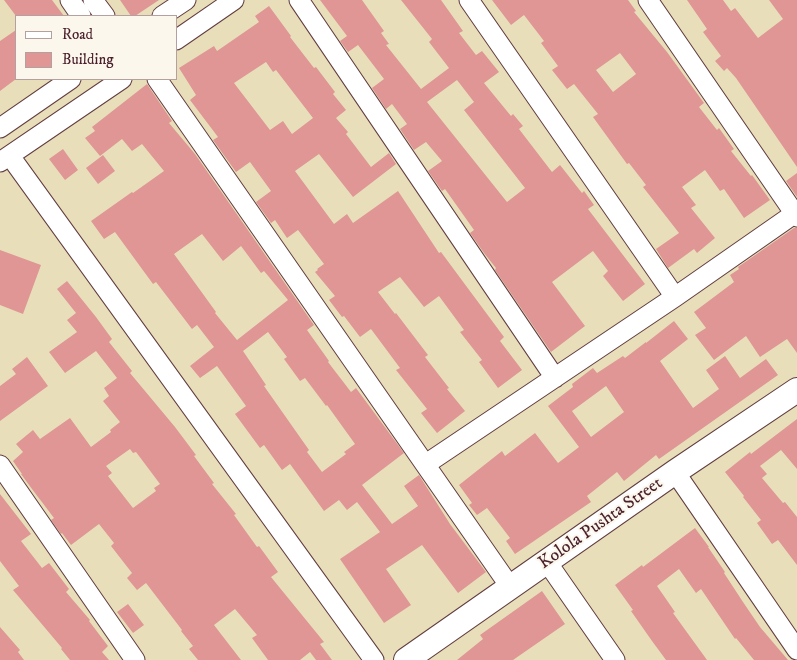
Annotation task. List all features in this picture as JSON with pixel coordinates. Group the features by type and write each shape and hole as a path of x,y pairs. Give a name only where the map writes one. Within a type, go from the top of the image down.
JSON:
{"main road":[{"name":"Kolola Pushta Street","path":"406,660 675,472 797,390"}],"street":[{"path":"70,0 80,15"},
{"path":"93,0 104,15"},
{"path":"164,15 186,0"},
{"path":"178,39 234,0"},
{"path":"300,0 555,378"},
{"path":"469,0 675,297"},
{"path":"426,464 796,215 648,0"},
{"path":"0,128 70,80"},
{"path":"121,80 5,159 374,660"},
{"path":"159,80 511,588"},
{"path":"0,465 136,660"},
{"path":"675,472 797,650"},
{"path":"548,562 615,660"}],"building":[{"path":"4,0 52,0 63,15 15,15"},
{"path":"120,0 159,0 136,15 130,15"},
{"path":"320,0 362,0 384,31 381,33 389,44 386,45 421,89 449,68 429,42 432,39 401,0 441,0 463,31 459,33 476,55 482,51 499,72 484,83 511,116 513,114 523,126 519,129 552,172 560,165 582,193 584,191 594,205 588,209 645,284 623,301 603,276 608,271 593,251 552,282 585,326 551,352 495,270 496,268 470,233 474,230 445,189 442,191 428,171 442,161 426,142 414,150 400,129 407,124 392,104 386,109 372,88 384,79 358,45 348,52 340,41 347,36","holes":["457,80 474,102 464,110 525,188 507,202 427,102"]},
{"path":"492,0 628,0 636,11 634,12 667,52 704,103 699,107 717,130 719,128 734,149 731,151 770,200 744,218 724,189 720,191 705,170 682,187 696,205 691,208 715,238 697,253 694,249 668,268 656,249 679,233 643,187 646,185 629,163 627,164 593,117 598,114 574,84 567,89 552,70 558,66 541,43 544,41 524,15 511,25","holes":["620,53 636,74 613,92 596,70"]},
{"path":"687,0 723,0 731,11 735,8 758,38 783,19 769,0 797,0 797,167 736,78 727,68 724,71 715,61 721,56 703,32 707,29"},
{"path":"269,6 290,37 314,68 316,67 335,92 333,94 346,110 336,118 348,132 346,134 371,167 389,153 396,164 353,197 319,154 295,171 334,224 347,214 353,223 398,191 439,253 441,252 504,337 500,341 522,370 498,388 479,362 482,360 460,332 464,330 439,296 424,307 400,277 378,292 428,355 425,357 465,411 437,433 421,413 427,409 396,370 400,368 371,329 360,337 329,300 335,296 315,272 324,264 298,230 287,238 275,220 271,223 256,202 271,191 250,162 236,172 213,140 218,137 190,100 196,95 179,68 214,46 217,51 259,22 255,16","holes":["266,62 273,72 276,70 313,118 292,134 283,121 270,130 234,83"]},
{"path":"15,31 15,80 0,91 0,41"},
{"path":"147,84 172,121 169,123 195,154 314,325 307,330 328,362 351,392 356,388 404,453 362,485 392,524 418,506 404,486 419,475 450,524 486,572 458,593 422,545 386,569 411,605 384,623 340,559 380,532 357,502 347,510 339,500 324,511 290,464 282,470 264,445 260,448 235,414 246,406 217,366 200,378 190,366 214,347 197,325 192,329 156,282 153,284 115,232 104,239 91,221 164,171 142,144 132,151 122,139 100,156 85,138 95,131 92,127","holes":["202,234 223,261 241,246 261,273 264,271 288,300 237,340 215,313 174,254","268,332 287,357 284,359 300,381 305,378 355,444 344,452 346,454 322,472 307,452 309,450 264,386 266,385 243,351"]},
{"path":"63,149 78,170 65,180 49,159"},
{"path":"103,155 115,171 98,184 86,168"},
{"path":"797,173 797,197 786,181"},
{"path":"794,228 797,228 797,353 787,339 760,357 746,336 714,360 695,335 706,328 694,312 734,282 730,275 739,269 738,267"},
{"path":"0,250 41,265 23,314 0,305"},
{"path":"67,281 96,317 112,339 109,342 132,371 130,373 196,455 194,456 214,483 212,484 236,514 234,515 257,547 259,546 278,572 271,577 324,642 320,644 332,660 316,660 310,652 300,660 268,660 252,638 257,635 235,609 214,625 241,660 198,660 189,649 193,646 146,583 137,590 127,578 132,573 111,546 114,543 99,524 71,545 61,534 51,520 54,518 13,461 23,452 16,444 33,430 40,439 70,418 91,447 111,432 110,430 120,422 103,401 109,396 104,388 117,378 96,351 65,373 49,352 77,332 67,320 76,313 57,289","holes":["130,449 133,453 136,452 160,484 154,488 156,491 133,508 108,476 112,473 106,466"]},
{"path":"674,321 688,339 660,361 693,408 719,389 706,370 725,356 740,378 766,359 778,375 659,459 656,455 624,481 617,472 587,496 591,502 515,554 506,541 510,538 487,508 477,515 469,505 472,503 459,485 502,451 505,456 535,433 558,463 579,447 548,406 573,387 572,384 593,368 597,373 623,356 625,358","holes":["606,386 624,412 591,437 572,411"]},
{"path":"27,357 48,386 0,421 0,386 16,374 12,369"},
{"path":"797,419 797,469 781,450 760,466 767,474 762,478 797,517 797,565 778,540 772,544 757,523 761,520 725,472"},
{"path":"0,494 31,534 21,541 42,568 49,563 69,589 66,592 90,620 108,646 102,652 109,660 70,660 13,590 19,586 0,561"},
{"path":"695,528 760,627 788,660 754,660 735,639 701,589 696,593 679,569 657,586 675,612 673,613 707,660 666,660 652,641 615,585 642,565 643,567"},
{"path":"542,591 565,624 513,660 457,660 483,639 480,635"},
{"path":"128,604 144,625 133,633 117,612"},
{"path":"0,627 20,650 18,652 24,660 0,660"}]}
